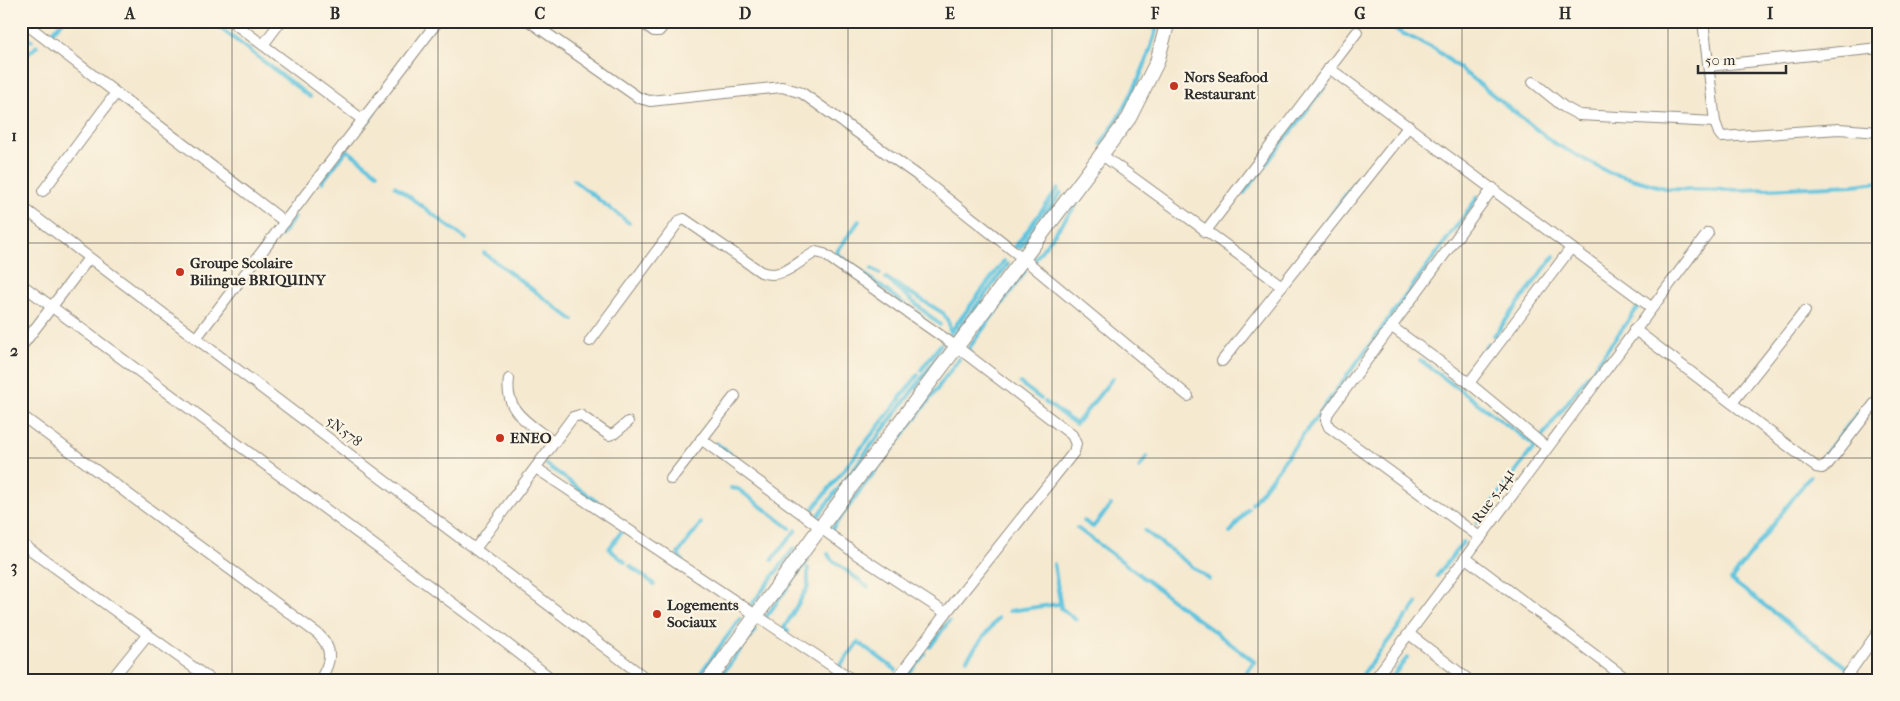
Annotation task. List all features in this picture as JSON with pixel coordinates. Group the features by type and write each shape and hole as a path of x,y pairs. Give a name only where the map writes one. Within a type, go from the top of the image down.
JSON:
{"main road":[{"path":"709,680 820,528 1102,155 1140,100 1157,62 1168,21"}],"street":[{"path":"22,21 284,222"},
{"path":"231,21 363,120"},
{"path":"263,45 282,21"},
{"path":"196,338 438,21"},
{"path":"529,21 639,98 650,101 782,87 802,93 917,175 1024,258 1188,396"},
{"path":"640,21 654,31 659,31 667,21"},
{"path":"1703,21 1715,122 1719,133 1727,138 1839,129 1879,132"},
{"path":"1204,232 1357,32"},
{"path":"1709,66 1879,48"},
{"path":"1329,68 1651,306"},
{"path":"1534,82 1571,112 1579,115 1715,122"},
{"path":"43,191 116,93"},
{"path":"1222,361 1408,126"},
{"path":"1102,155 1204,232 1282,286"},
{"path":"1481,538 1329,426 1326,420 1328,413 1493,188"},
{"name":"5N.578","path":"21,206 648,680"},
{"path":"590,341 679,221 684,219 761,272 771,275 781,274 816,252 824,254 957,347 1072,435 1076,444 1074,452 946,613 896,680"},
{"name":"Rue 5.441","path":"1374,680 1467,559 1546,447 1708,233"},
{"path":"1469,383 1571,248"},
{"path":"21,347 89,258"},
{"path":"21,284 150,377 489,630 553,680"},
{"path":"1732,403 1805,311"},
{"path":"1392,327 1469,383 1546,447"},
{"path":"1634,329 1816,467 1822,468 1827,465 1879,398"},
{"path":"509,379 508,401 515,411 554,443"},
{"path":"671,479 735,396"},
{"path":"21,415 318,634 329,648 330,656 329,666 320,680"},
{"path":"475,549 576,415 580,415 609,435 615,433 628,422"},
{"path":"701,439 820,528 946,613"},
{"path":"536,468 852,680"},
{"path":"22,544 211,680"},
{"path":"1467,559 1628,680"},
{"path":"1844,680 1879,630"},
{"path":"111,680 148,634"},
{"path":"1409,634 1469,680"}],"waterway":[{"path":"49,35 63,21"},
{"path":"211,21 310,97"},
{"path":"1101,144 1128,101 1143,70 1158,21"},
{"path":"1377,21 1435,49 1554,143 1608,172 1668,189 1744,190 1854,185 1879,182"},
{"path":"21,34 32,41"},
{"path":"21,60 37,46"},
{"path":"1244,193 1327,84"},
{"path":"368,122 375,111"},
{"path":"1110,154 1128,130"},
{"path":"322,182 347,150 377,173"},
{"path":"1093,178 1106,160"},
{"path":"573,180 586,190"},
{"path":"1319,230 1357,180"},
{"path":"395,186 466,239"},
{"path":"1015,247 1058,189"},
{"path":"588,191 597,198"},
{"path":"1020,248 1061,193"},
{"path":"1387,321 1478,197"},
{"path":"599,200 612,210"},
{"path":"1033,262 1077,204"},
{"path":"615,212 629,223"},
{"path":"280,237 295,217"},
{"path":"859,221 836,253 922,317"},
{"path":"484,253 573,320"},
{"path":"1494,336 1554,256"},
{"path":"950,333 1004,261"},
{"path":"954,336 1008,264"},
{"path":"872,269 880,274"},
{"path":"971,353 969,348 1025,272"},
{"path":"940,325 886,278 943,313 949,323 950,333"},
{"path":"1593,369 1642,302"},
{"path":"1252,504 1386,323"},
{"path":"921,370 941,344"},
{"path":"1467,373 1488,344"},
{"path":"924,375 945,348"},
{"path":"939,386 959,359"},
{"path":"1420,360 1535,446 1477,523"},
{"path":"1540,439 1589,374"},
{"path":"900,398 918,375"},
{"path":"881,432 923,377"},
{"path":"1045,402 1076,424 1113,378"},
{"path":"1020,383 1041,399"},
{"path":"896,444 938,388"},
{"path":"807,512 809,514 900,399"},
{"path":"1872,420 1879,411"},
{"path":"1819,462 1858,413"},
{"path":"839,488 880,434"},
{"path":"716,443 758,475"},
{"path":"853,500 894,446"},
{"path":"1139,468 1147,457"},
{"path":"546,464 608,510"},
{"path":"1810,476 1731,580 1850,670"},
{"path":"731,488 738,489 790,528"},
{"path":"816,519 837,490"},
{"path":"829,533 852,502"},
{"path":"1084,521 1093,527 1111,505"},
{"path":"1230,533 1248,509"},
{"path":"682,560 678,554 701,523"},
{"path":"624,528 609,549 625,562"},
{"path":"1077,528 1116,557"},
{"path":"772,560 796,530"},
{"path":"1145,531 1209,579"},
{"path":"1437,576 1463,542"},
{"path":"746,606 750,607 794,548"},
{"path":"828,554 831,559 868,587"},
{"path":"1119,559 1174,601"},
{"path":"766,621 766,617 808,560"},
{"path":"1054,564 1061,608 1076,620"},
{"path":"630,566 654,584"},
{"path":"788,631 784,628 808,587 808,568"},
{"path":"1176,603 1255,662"},
{"path":"1410,613 1417,603"},
{"path":"1009,611 1058,604"},
{"path":"1363,674 1407,616"},
{"path":"967,659 998,618"},
{"path":"700,674 740,619"},
{"path":"930,647 949,621"},
{"path":"718,680 755,630"},
{"path":"838,669 858,642 896,670"},
{"path":"919,661 925,653"},
{"path":"1390,680 1407,658"},
{"path":"907,676 917,662"},
{"path":"1241,680 1252,664"},
{"path":"1359,680 1362,677"}],"place":[{"name":"Nors Seafood Restaurant","path":"1174,86"},
{"name":"Groupe Scolaire Bilingue BRIQUINY","path":"180,272"},
{"name":"ENEO","path":"500,438"},
{"name":"Logements Sociaux","path":"657,614"}]}
